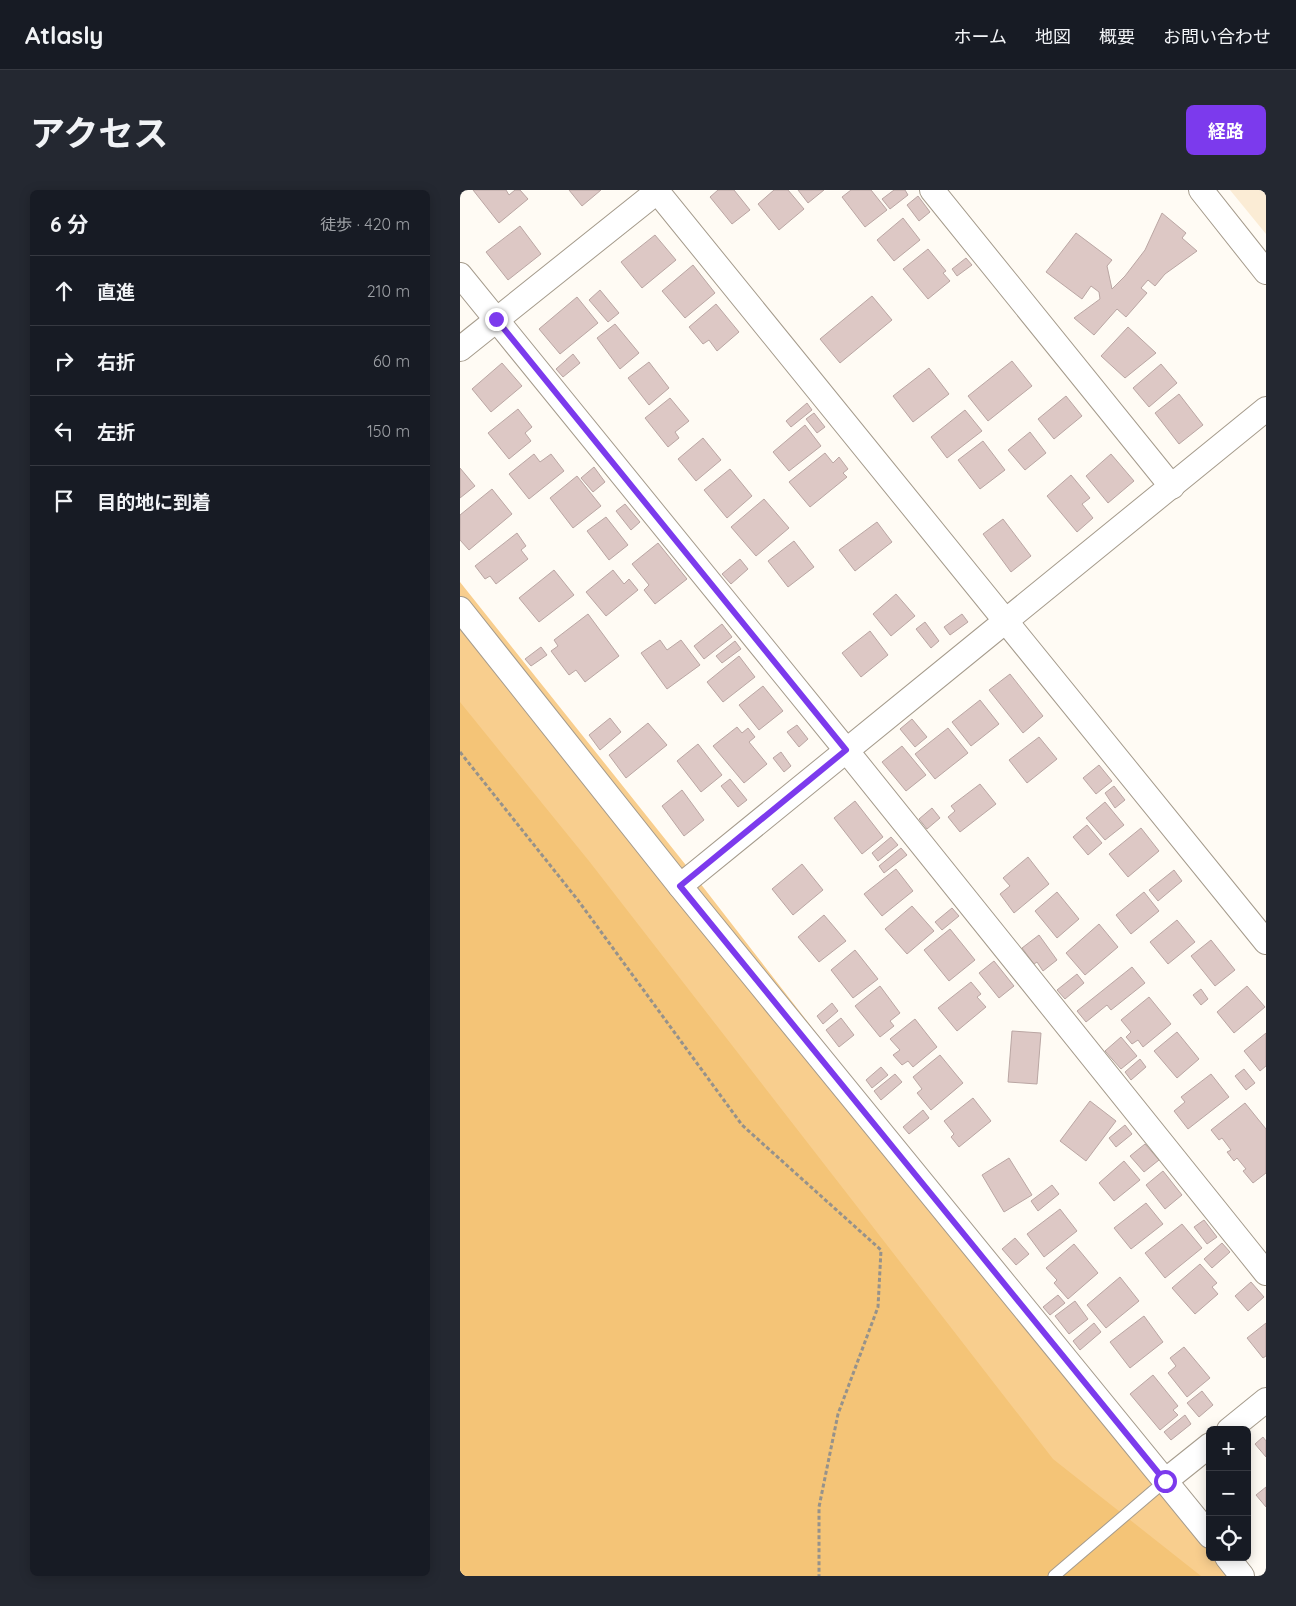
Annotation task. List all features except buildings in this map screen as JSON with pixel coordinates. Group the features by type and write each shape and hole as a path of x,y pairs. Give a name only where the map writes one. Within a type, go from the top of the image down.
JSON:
{"street":[{"path":"460,349 657,190 1266,942"},
{"path":"932,190 1172,487"},
{"path":"1201,190 1266,272"},
{"path":"460,275 846,750 1266,1273"},
{"path":"680,886 1266,409"},
{"path":"460,609 680,886 1206,1531"},
{"path":"1234,1426 1266,1400"},
{"path":"1165,1481 1206,1448"},
{"path":"1230,1561 1242,1576"}],"lane":[{"path":"1054,1576 1165,1481"}],"path":[{"path":"460,752 577,899 742,1125 881,1250 878,1307 838,1414 819,1507 819,1576"}],"shaded area":[{"path":"1230,190 1266,190 1266,234"},
{"path":"460,582 693,874 1177,1498 1206,1540 1206,1561 1222,1561 1234,1576 460,1576"},
{"path":"460,702 589,861 1053,1459 1201,1576 460,1576"}],"route":[{"path":"496,319 846,750 680,886 1165,1481"}]}
